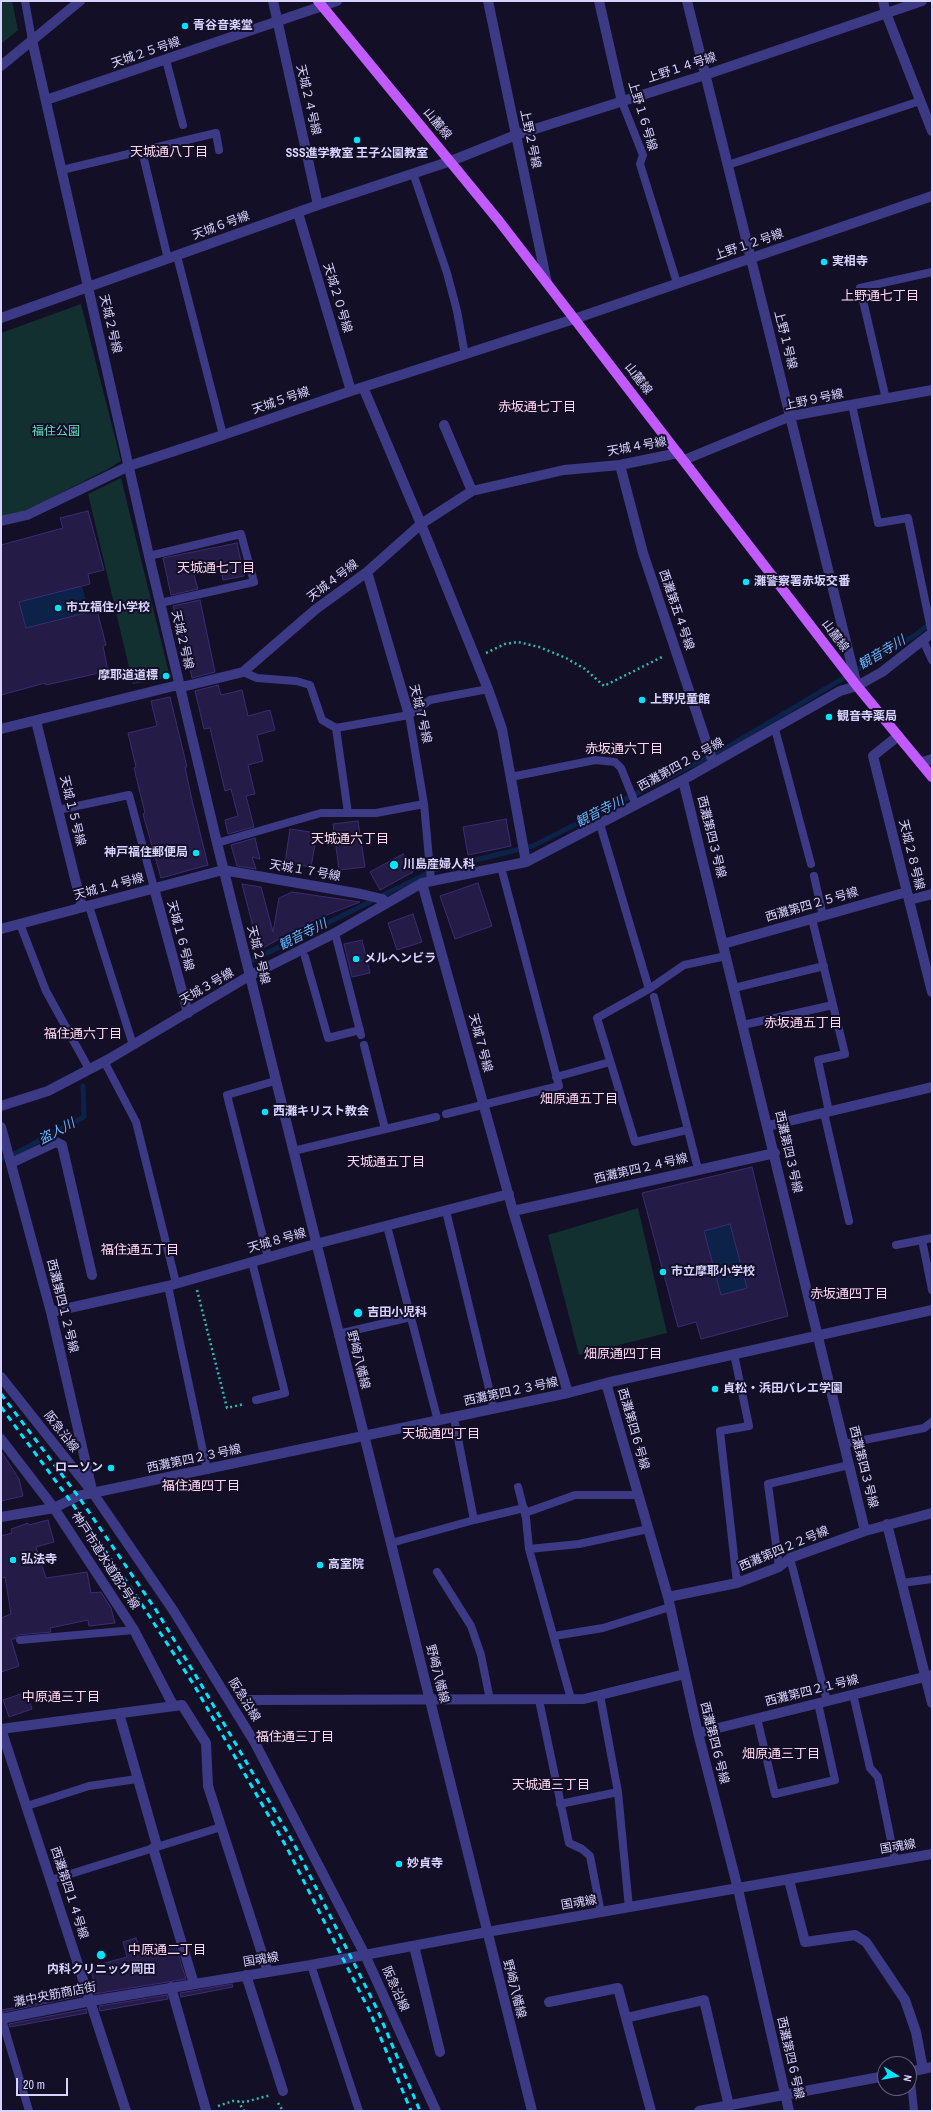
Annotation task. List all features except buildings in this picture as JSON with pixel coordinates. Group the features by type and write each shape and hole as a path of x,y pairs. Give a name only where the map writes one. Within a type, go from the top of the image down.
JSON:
{"main road":[{"name":"山麓線","path":"320,3 450,161 547,283 856,685 932,777"}],"street":[{"path":"1,66 80,1"},
{"name":"天城２４号線","path":"273,1 318,205"},
{"name":"天城２５号線","path":"46,100 277,23 320,3 337,1"},
{"name":"上野２号線","path":"488,1 547,283"},
{"name":"上野１６号線","path":"599,1 622,102"},
{"name":"上野１号線","path":"687,1 752,257 856,685"},
{"path":"883,1 886,13 932,131"},
{"name":"上野１４号線","path":"450,161 516,135 706,75 922,1"},
{"name":"天城２号線","path":"32,40 149,556 216,843 316,1244"},
{"name":"天城６号線","path":"1,318 318,205 450,161"},
{"name":"上野１２号線","path":"574,319 932,196"},
{"name":"天城２０号線","path":"298,213 351,391"},
{"name":"天城５号線","path":"1,521 27,515 129,466 223,436 351,391 574,319"},
{"path":"363,388 421,524 488,689 502,729 525,859"},
{"name":"上野９号線","path":"681,457 791,416 932,390"},
{"path":"444,425 472,491"},
{"name":"天城４号線","path":"1,729 179,684 186,686 243,672 316,609 367,572 421,524 472,491 564,470 620,466 681,457"},
{"name":"西灘第五４号線","path":"620,466 642,553 713,761"},
{"name":"天城７号線","path":"367,572 409,715"},
{"name":"西灘第四２８号線","path":"428,879 501,867 525,859 600,824 683,780 713,761 775,729 840,691 882,672 932,633"},
{"name":"天城１５号線","path":"36,721 58,810 86,906"},
{"name":"天城２８号線","path":"898,736 873,756 932,990"},
{"path":"920,763 932,759"},
{"name":"西灘第四３号線","path":"683,780 775,1153 865,1531"},
{"name":"天城１４号線","path":"1,929 223,870"},
{"name":"天城１７号線","path":"223,870 384,901"},
{"name":"天城７号線","path":"428,879 484,1105 513,1211"},
{"name":"天城３号線","path":"1,1106 48,1091 133,1045 250,976 335,933 384,901 428,879"},
{"name":"天城１６号線","path":"154,888 188,1013"},
{"name":"西灘第四２５号線","path":"723,944 823,916 908,896 932,894"},
{"path":"768,1126 932,1087"},
{"name":"西灘第四１２号線","path":"1,1126 51,1312 93,1493"},
{"path":"11,1162 56,1142 62,1145 92,1275"},
{"name":"西灘第四２４号線","path":"513,1211 775,1153"},
{"name":"天城８号線","path":"51,1312 172,1285 316,1244 509,1194"},
{"path":"513,1211 568,1394"},
{"name":"野崎八幡線","path":"316,1244 363,1436 431,1700 486,1932 532,2111"},
{"name":"西灘第四２３号線","path":"1,1517 54,1508 69,1499 93,1493 568,1394 606,1383 932,1310"},
{"name":"阪急沿線","path":"1,1377 93,1493 173,1610 255,1743 365,1955 436,2111"},
{"name":"西灘第四６号線","path":"606,1383 668,1597 698,1733 738,1889 789,2111"},
{"name":"神戸市道水道筋2号線","path":"1,1439 54,1508 134,1630 173,1706"},
{"name":"西灘第四２２号線","path":"668,1597 737,1583 779,1567 790,1558 865,1531 932,1513"},
{"path":"887,1524 902,1583 929,1676 932,1703"},
{"path":"247,1700 571,1700 584,1699 685,1674"},
{"name":"西灘第四２１号線","path":"698,1733 929,1676"},
{"path":"1,1729 182,1705 206,1743 208,1786 268,1972"},
{"path":"119,1713 194,1984"},
{"name":"西灘第四１４号線","path":"1,1729 126,2111"},
{"name":"国魂線","path":"231,1978 311,1966 486,1932 932,1854"},
{"path":"789,1880 805,1942 855,1935 866,1942 904,2000 927,2068 917,2070"},
{"path":"414,1946 440,2052"},
{"path":"246,1975 282,2091"},
{"name":"灘中央筋商店街","path":"2,2018 91,2001 231,1978"},
{"path":"171,1988 206,2110"},
{"path":"549,2002 618,1988 651,2111"},
{"path":"626,2018 704,2000 729,2106"},
{"path":"699,2111 877,2078"}],"lane":[{"path":"25,1 32,40"},
{"path":"166,60 183,125"},
{"path":"728,165 920,101"},
{"name":"上野１６号線","path":"622,102 643,155 640,164 677,283"},
{"path":"62,170 216,133 219,150"},
{"path":"142,151 223,436"},
{"path":"413,173 447,273 457,311 465,354"},
{"path":"886,399 860,288 932,272"},
{"path":"852,405 878,524 908,518 932,633"},
{"path":"149,556 241,534 254,582 160,603"},
{"path":"923,640 932,660"},
{"path":"243,672 257,678 296,681 310,685 322,720 336,728 409,715 430,700 488,689"},
{"name":"天城７号線","path":"409,715 424,804 430,864 428,879"},
{"path":"336,728 348,813"},
{"path":"775,729 811,864"},
{"path":"511,777 595,760 615,762 621,768 636,804"},
{"path":"58,810 129,795 154,888"},
{"path":"216,843 321,813 376,813 424,804"},
{"path":"600,824 649,990"},
{"path":"446,1114 559,1086 501,867"},
{"path":"814,876 823,916"},
{"name":"天城１５号線","path":"86,906 133,1045"},
{"path":"812,919 845,1054 818,1060 849,1221"},
{"path":"20,924 46,991 89,1069"},
{"path":"306,957 328,1038 361,1032 335,933"},
{"path":"687,1130 635,1142 597,1018 649,990 684,965 726,956"},
{"path":"734,988 824,966"},
{"path":"654,997 698,1170"},
{"path":"743,1026 833,1005"},
{"path":"364,1045 385,1129"},
{"path":"104,1061 136,1122 172,1285 207,1470"},
{"path":"556,1077 610,1062"},
{"path":"268,1257 227,1095 275,1081"},
{"path":"293,1151 436,1117"},
{"path":"446,1211 494,1409"},
{"path":"387,1226 438,1421"},
{"path":"896,1245 932,1238"},
{"path":"922,1240 932,1290"},
{"path":"252,1262 286,1393 256,1400"},
{"path":"338,1334 411,1317"},
{"path":"734,1354 749,1426 720,1432 737,1583"},
{"path":"454,1418 474,1520"},
{"path":"844,1444 924,1428 932,1422"},
{"path":"779,1567 768,1484 849,1465"},
{"path":"518,1486 524,1511 529,1550 571,1700"},
{"path":"391,1544 474,1520 524,1511 575,1494 638,1494"},
{"path":"529,1550 579,1544 648,1529"},
{"path":"757,1718 775,1794 835,1780 822,1702 790,1558"},
{"path":"437,1572 471,1626 481,1655 490,1700"},
{"path":"902,1583 932,1579"},
{"path":"554,1636 603,1628 670,1608"},
{"path":"20,1640 134,1630"},
{"path":"853,1694 870,1768 878,1777 895,1860"},
{"path":"600,1695 618,1792 629,1908"},
{"path":"539,1700 569,1843 582,1849 590,1856 601,1913"},
{"path":"27,1806 90,1786 138,1779"},
{"path":"560,1804 618,1792"},
{"path":"51,1880 221,1827"},
{"path":"311,1966 359,2111"},
{"path":"2,2018 28,2111"},
{"path":"912,2096 914,2111"}],"path":[{"path":"476,660 506,644 518,642 539,647 566,658 585,669 604,686 675,650"},
{"path":"194,1278 227,1408 256,1400"},
{"path":"206,2110 233,2101 245,2102 282,2091"},
{"path":"238,2101 244,2111"}],"green space":[{"path":"3,1 12,1 18,30 1,44 1,3"},
{"name":"福住公園","path":"81,304 121,461 110,468 19,513 1,517 1,333"},
{"path":"121,478 170,677 133,684 88,494"},
{"path":"638,1208 667,1333 579,1355 548,1235"}],"water":[{"path":"82,586 89,612 26,628 19,602"},
{"path":"730,1224 747,1288 721,1295 704,1231"}],"waterway":[{"name":"観音寺川","path":"251,961 434,870 533,846 728,747 914,636 931,623"},
{"name":"盗人川","path":"1,1159 18,1152 84,1117 83,1086"}],"railway":[{"path":"1,1394 78,1496 156,1610 202,1686 294,1844 377,2009 420,2111"},
{"path":"1,1407 69,1499 135,1594 194,1685 287,1848 370,2012 411,2111"}],"place":[{"name":"青谷音楽堂","path":"185,26"},
{"name":"SSS進学教室 王子公園教室","path":"357,140"},
{"name":"実相寺","path":"824,262"},
{"name":"灘警察署赤坂交番","path":"746,582"},
{"name":"市立福住小学校","path":"58,608"},
{"name":"摩耶道道標","path":"166,676"},
{"name":"上野児童館","path":"642,700"},
{"name":"観音寺薬局","path":"829,717"},
{"name":"神戸福住郵便局","path":"196,853"},
{"name":"川島産婦人科","path":"394,865"},
{"name":"メルヘンビラ","path":"356,959"},
{"name":"西灘キリスト教会","path":"265,1112"},
{"name":"市立摩耶小学校","path":"663,1272"},
{"name":"吉田小児科","path":"358,1313"},
{"name":"貞松・浜田バレエ学園","path":"715,1389"},
{"name":"ローソン","path":"111,1468"},
{"name":"弘法寺","path":"13,1560"},
{"name":"高室院","path":"320,1565"},
{"name":"妙貞寺","path":"399,1864"},
{"name":"内科クリニック岡田","path":"101,1955"}],"district":[{"name":"天城通八丁目","path":"169,153"},
{"name":"上野通七丁目","path":"880,297"},
{"name":"赤坂通七丁目","path":"537,408"},
{"name":"天城通七丁目","path":"216,569"},
{"name":"赤坂通六丁目","path":"624,750"},
{"name":"天城通六丁目","path":"350,840"},
{"name":"赤坂通五丁目","path":"803,1024"},
{"name":"福住通六丁目","path":"83,1035"},
{"name":"畑原通五丁目","path":"579,1100"},
{"name":"天城通五丁目","path":"386,1163"},
{"name":"福住通五丁目","path":"140,1251"},
{"name":"赤坂通四丁目","path":"849,1295"},
{"name":"畑原通四丁目","path":"623,1355"},
{"name":"天城通四丁目","path":"441,1435"},
{"name":"福住通四丁目","path":"201,1487"},
{"name":"中原通三丁目","path":"61,1698"},
{"name":"福住通三丁目","path":"295,1738"},
{"name":"畑原通三丁目","path":"781,1755"},
{"name":"天城通三丁目","path":"551,1786"},
{"name":"中原通二丁目","path":"167,1951"}]}
